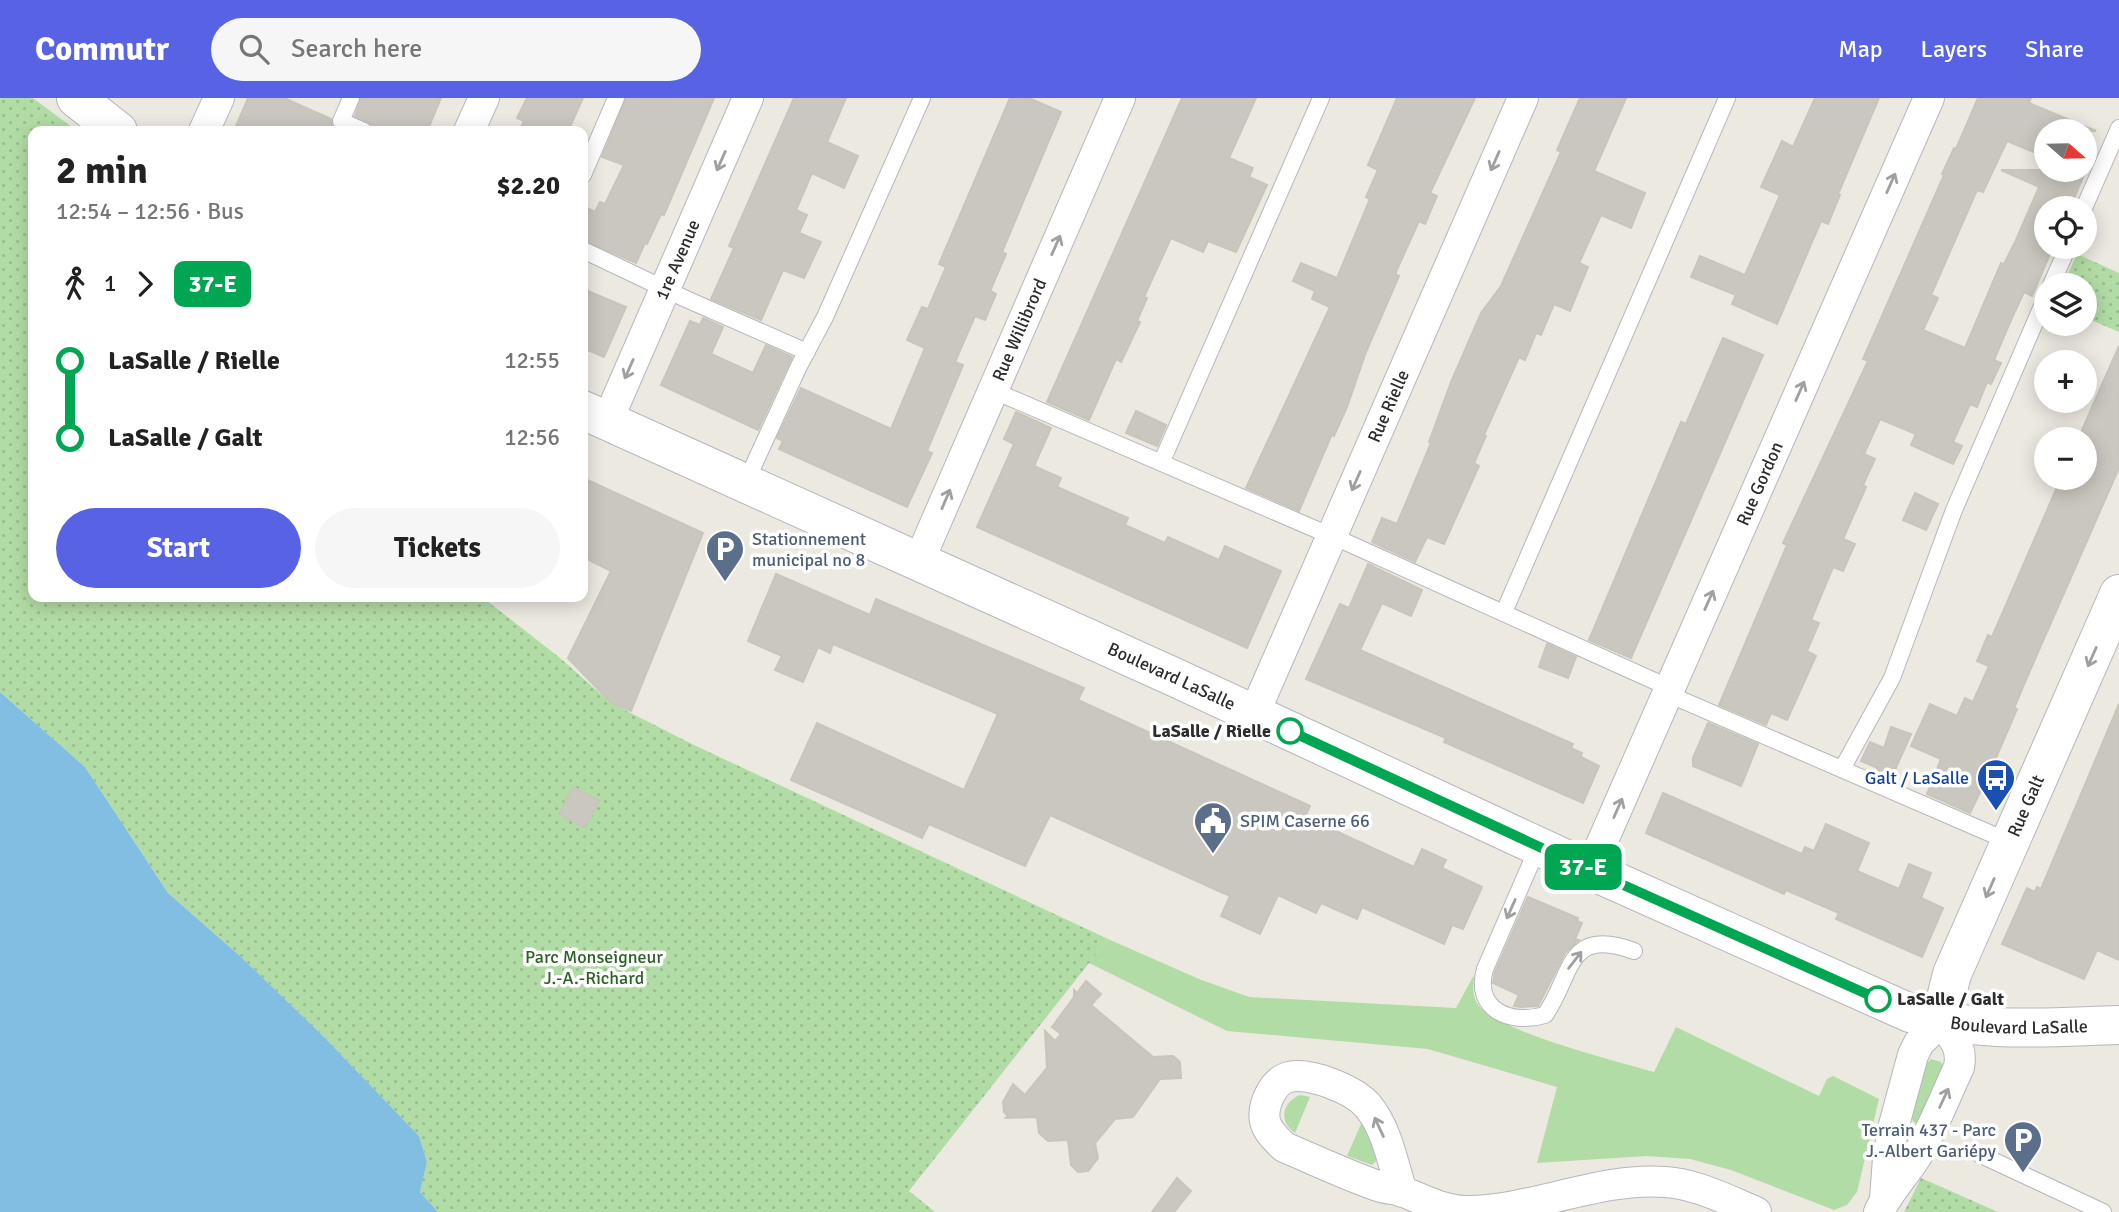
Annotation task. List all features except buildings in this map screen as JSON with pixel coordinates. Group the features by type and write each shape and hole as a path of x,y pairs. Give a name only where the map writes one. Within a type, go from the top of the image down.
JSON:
{"main road":[{"path":"76,98 112,126"},
{"name":"Boulevard LaSalle","path":"595,416 1910,1013 1940,1022 1996,1028 2119,1026"},
{"name":"Rue Galt","path":"1940,1022 1952,974 2119,594"}],"street":[{"path":"206,126 219,98"},
{"path":"472,126 484,98"},
{"name":"1re Avenue","path":"595,416 664,289 748,98"},
{"name":"Rue Willibrord","path":"919,561 1120,98"},
{"name":"Rue Rielle","path":"1254,714 1523,98"},
{"name":"Rue Gordon","path":"1590,870 1929,98"},
{"name":"Rue Galt","path":"1940,1022 1957,1042 1961,1058 1959,1067 1916,1157 1882,1206 1894,1125 1913,1055 1919,1043 1940,1022"},
{"path":"1402,1192 1382,1132 1370,1109 1359,1097 1333,1084 1304,1076 1288,1077 1277,1083 1267,1100 1265,1121 1272,1135 1284,1147 1379,1186 1446,1209 1467,1211 1515,1206 1594,1188 1642,1181 1692,1186 1756,1212"}],"lane":[{"path":"351,98 341,121 352,126"},
{"path":"588,163 616,98"},
{"path":"745,484 825,317 922,98"},
{"path":"1162,461 1321,98"},
{"path":"1504,612 1727,98"},
{"path":"2089,196 2119,128"},
{"path":"588,252 807,352"},
{"path":"1842,769 1892,678 1954,510 2034,325"},
{"path":"992,390 1162,461 1504,612 1669,691 2010,842"},
{"path":"1538,846 1482,979 1487,1002 1516,1020 1530,1020 1545,1015 1573,958 1584,949 1593,945 1612,944 1634,951"},
{"path":"1979,1154 2103,1212"}],"green space":[{"name":"Parc Monseigneur J.-A.-Richard","path":"0,98 33,98 70,126 28,126 28,602 488,602 560,658 611,703 694,745 1108,939 909,1191 935,1212 438,1212 420,1192 427,1162 419,1136 322,1035 241,957 168,893 85,767 0,692"},
{"path":"2075,259 2088,259 2119,273 2119,332 2097,323 2097,273 2068,273"},
{"path":"1108,939 1199,979 1249,997 1456,1008 1474,975 1475,999 1490,1016 1560,1045 1654,1072 1676,1027 1819,1096 1827,1079 1833,1076 1879,1099 1857,1192 1847,1205 1834,1210 1731,1170 1690,1159 1646,1156 1537,1163 1557,1087 1428,1049 1227,1031 1089,963"},
{"path":"1931,1059 1941,1062 1944,1068 1921,1121 1914,1123 1911,1117 1925,1065"},
{"path":"1300,1095 1310,1097 1295,1133 1286,1124 1284,1113 1289,1103"},
{"path":"1362,1122 1378,1159 1372,1165 1347,1156"},
{"path":"1921,1178 1998,1212 1904,1212"}],"water":[{"path":"0,692 85,767 168,893 241,957 322,1035 419,1136 427,1162 420,1192 438,1212 0,1212"}],"bus line":[{"name":"37-E","path":"1290,731 1572,862 1878,999"}],"place":[{"name":"Stationnement municipal no 8","path":"725,583"},
{"name":"LaSalle / Rielle","path":"1290,731"},
{"name":"Galt / LaSalle","path":"1996,812"},
{"name":"SPIM Caserne 66","path":"1213,855"},
{"name":"LaSalle / Galt","path":"1878,999"},
{"name":"Terrain 437 - Parc J.-Albert Gariépy","path":"2023,1174"}]}
